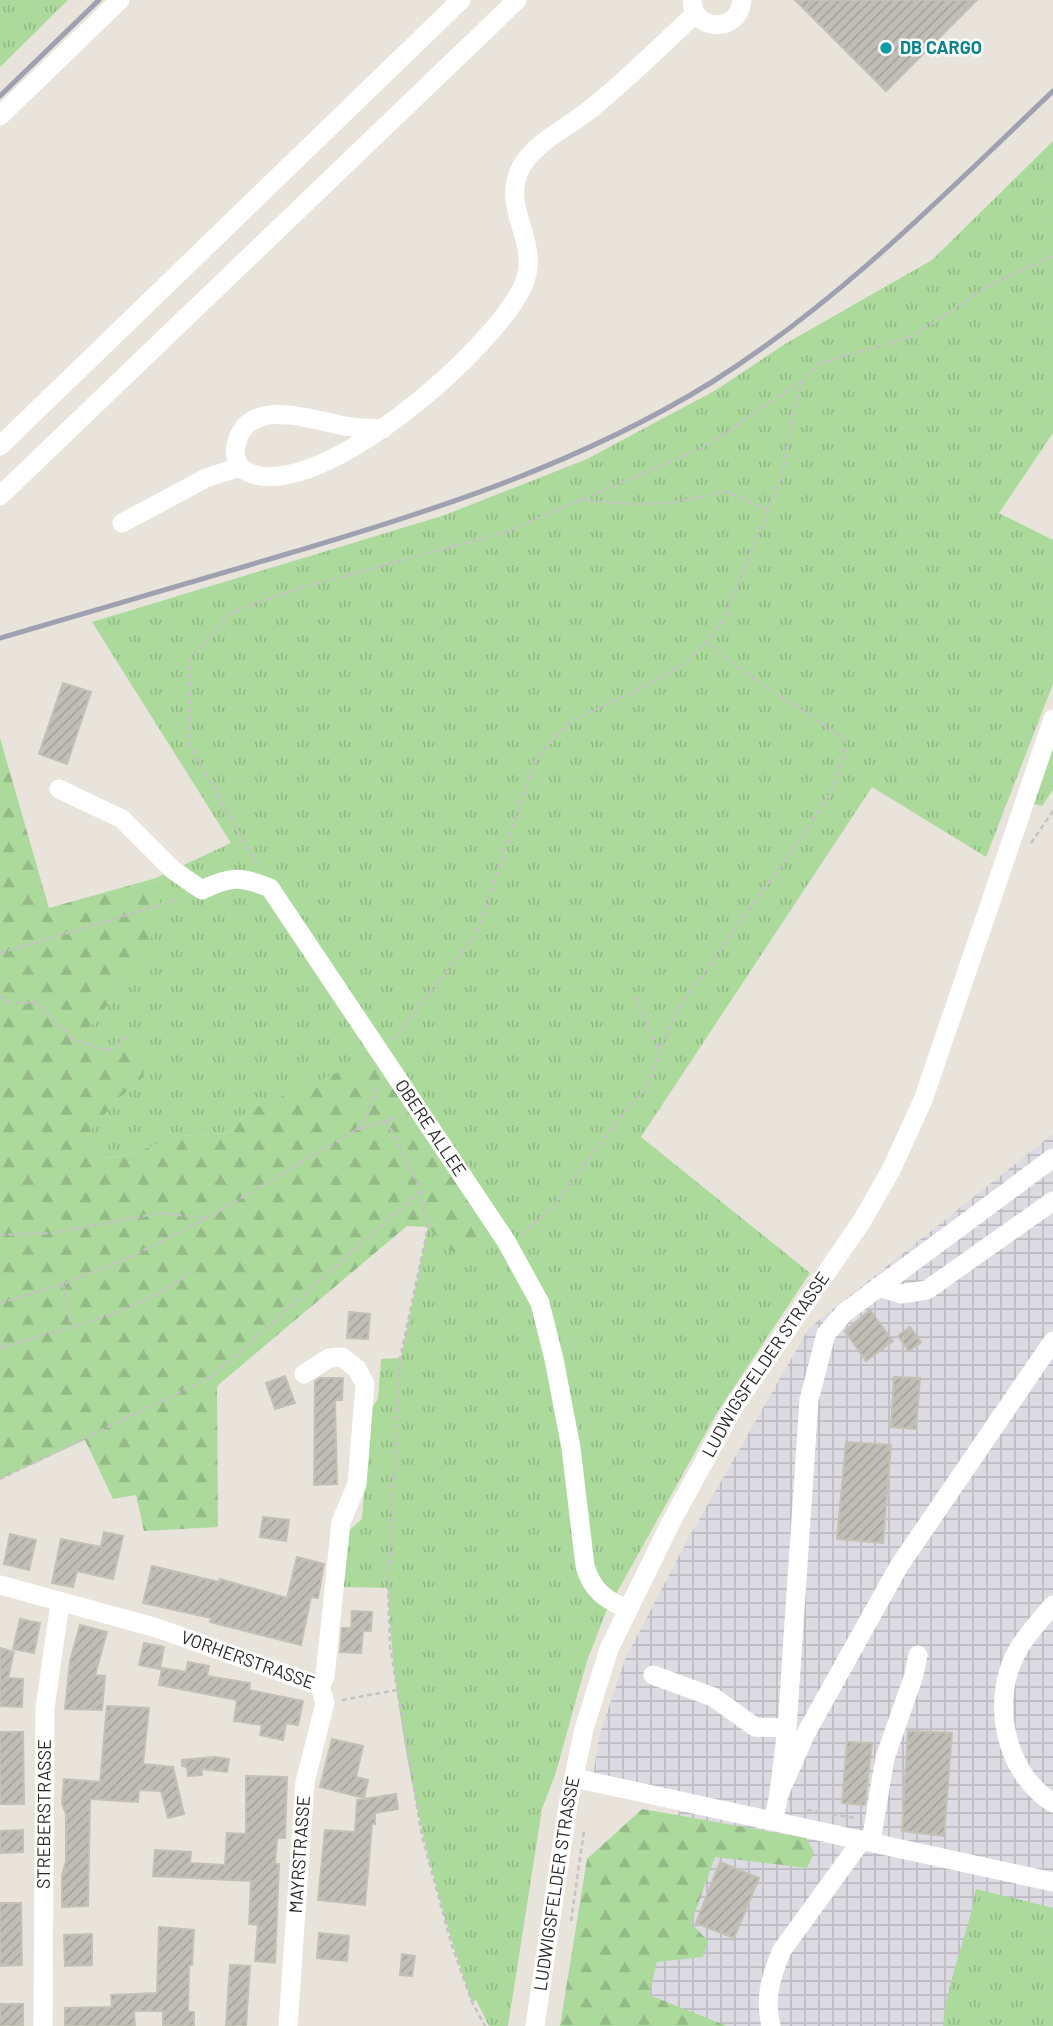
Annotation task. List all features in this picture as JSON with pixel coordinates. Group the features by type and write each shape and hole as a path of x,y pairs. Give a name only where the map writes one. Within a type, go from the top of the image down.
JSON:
{"street":[{"path":"0,116 120,0"},
{"path":"0,446 461,0"},
{"path":"0,496 517,0"},
{"path":"383,429 280,415 256,418 242,429 234,457 248,474 262,476 292,473 343,452 383,429 456,370 513,305 527,276 528,254 513,198 515,184 524,163 542,145 594,107 694,7 704,22 716,26 728,23 737,16 742,0"},
{"path":"122,523 206,478 240,467"},
{"name":"LUDWIGSFELDER STRASSE","path":"535,2026 574,1778 595,1691 627,1609 735,1405 862,1221 904,1143 923,1100 1053,719"},
{"path":"59,789 122,819 173,870 202,890 223,879 248,879 270,888"},
{"name":"OBERE ALLEE","path":"270,888 506,1241 540,1303 571,1447 585,1566 590,1585 598,1594 627,1609"},
{"path":"774,1820 787,1728 809,1400 826,1334 844,1313 1053,1158"},
{"path":"878,1287 901,1294 927,1290 1053,1201"},
{"path":"779,1794 806,1733 899,1566 1053,1341"},
{"name":"VORHERSTRASSE","path":"0,1585 157,1629 322,1695 341,1521 357,1484 365,1384 357,1369 342,1357 329,1357 304,1374"},
{"name":"STREBERSTRASSE","path":"43,2026 45,1708 60,1603"},
{"path":"1053,1605 1018,1649 1004,1689 1005,1732 1015,1762 1039,1794 1053,1803"},
{"path":"771,2026 767,2000 773,1971 782,1950 866,1841 885,1758 914,1675 918,1655"},
{"path":"653,1675 713,1697 755,1727 787,1728"},
{"name":"MAYRSTRASSE","path":"288,2026 305,1782 322,1695"},
{"path":"574,1778 1053,1882"}],"path":[{"path":"270,888 189,744 190,660 230,612 298,589 505,532 703,448 803,380 821,363 911,337 990,285 1053,256"},
{"path":"356,1130 366,1117 387,1060 476,934 537,756 571,721 686,662 707,642 734,600 782,475 796,398 803,380"},
{"path":"577,500 631,504 668,503 727,492 769,510"},
{"path":"506,1241 518,1236 554,1207 629,1106 647,1090 659,1050 684,1000 832,788 844,752 842,737 777,692 742,674 707,642"},
{"path":"0,953 191,896 202,890"},
{"path":"0,996 9,1002 37,1003 73,1040 108,1051 130,1035"},
{"path":"635,997 659,1050"},
{"path":"0,1303 63,1283 132,1256 207,1218 356,1130 404,1115 414,1105"},
{"path":"387,1121 421,1191 428,1227 400,1359 388,1587 390,1646 422,1836 452,1946 471,2002 485,2026"},
{"path":"0,1479 211,1377 421,1191"},
{"path":"0,1235 52,1233 159,1213 207,1218"},
{"path":"0,1348 172,1287 190,1272"},
{"path":"63,1283 71,1325"},
{"path":"322,1695 398,1689"}],"shaded area":[{"path":"1053,1134 1053,2026 673,2026 625,2004 679,1811 591,1791 599,1736 626,1657 689,1537 809,1328"}],"green space":[{"path":"0,0 68,0 0,67"},
{"path":"1053,141 1053,433 999,513 1053,540 1053,684 986,857 872,787 641,1137 810,1273 718,1411 606,1612 587,1661 555,1775 542,1809 508,2026 489,2026 476,2000 472,2002 455,1952 415,1798 397,1693 388,1588 343,1587 346,1533 362,1519 370,1410 378,1399 381,1359 401,1358 428,1227 475,1252 252,1109 229,1133 181,1136 127,1155 101,1159 78,1144 118,1099 144,1077 126,1045 98,1051 76,1045 124,984 160,906 156,878 231,843 92,622 445,515 587,459 716,390 785,344 932,260"},
{"path":"0,738 49,908 156,878 159,892 157,922 140,959 77,1044 98,1051 126,1045 142,1058 144,1077 118,1099 79,1144 102,1159 127,1155 181,1136 229,1133 252,1109 383,1053 492,1235 490,1242 475,1252 451,1251 428,1227 407,1226 217,1386 218,1527 144,1531 136,1495 113,1499 85,1440 0,1479"},
{"path":"1053,747 1053,790 1042,806 1033,804"},
{"path":"642,1809 806,1838 814,1853 807,1868 715,1857 691,1923 708,1941 703,1957 657,1962 649,1995 727,2026 560,2026 587,1859"},
{"path":"976,1889 1053,1908 1053,2026 943,2026 949,1991"}],"building":[{"name":"DB CARGO","path":"795,0 977,0 886,91"},
{"path":"63,683 91,692 67,764 39,754"},
{"path":"870,1310 893,1341 866,1361 845,1331"},
{"path":"349,1312 370,1314 368,1339 347,1338"},
{"path":"910,1327 921,1342 909,1351 898,1336"},
{"path":"285,1376 295,1403 275,1409 266,1383"},
{"path":"894,1377 920,1378 916,1429 891,1427"},
{"path":"320,1378 343,1378 342,1400 335,1400 337,1484 314,1485 315,1381"},
{"path":"846,1442 891,1445 883,1543 837,1539"},
{"path":"263,1517 289,1520 286,1541 260,1537"},
{"path":"104,1532 123,1536 113,1579 77,1571 73,1587 52,1583 61,1539 101,1547"},
{"path":"10,1534 36,1540 29,1570 4,1564"},
{"path":"297,1557 324,1564 318,1598 311,1597 301,1645 210,1622 211,1618 143,1603 152,1566 219,1582 220,1579 287,1598"},
{"path":"352,1611 372,1612 371,1631 363,1631 361,1653 340,1652 342,1628 351,1628"},
{"path":"20,1619 40,1623 34,1653 13,1649"},
{"path":"80,1625 107,1632 95,1675 105,1676 102,1710 65,1709 70,1661"},
{"path":"144,1643 164,1647 160,1669 139,1665"},
{"path":"0,1648 14,1652 8,1678 23,1679 22,1707 0,1706"},
{"path":"188,1662 209,1666 207,1676 250,1683 249,1690 303,1701 298,1725 286,1723 283,1740 260,1735 262,1725 234,1721 237,1700 159,1685 162,1668 186,1672"},
{"path":"107,1706 149,1708 143,1764 173,1767 184,1814 168,1818 161,1791 139,1790 138,1802 90,1799 88,1906 62,1907 62,1875 66,1861 66,1814 62,1804 64,1779 100,1782"},
{"path":"908,1731 952,1733 944,1836 902,1831"},
{"path":"0,1732 23,1732 24,1804 0,1804"},
{"path":"332,1739 363,1746 356,1777 368,1780 364,1798 320,1787"},
{"path":"847,1742 872,1743 865,1805 842,1803"},
{"path":"215,1757 229,1759 227,1772 201,1769 202,1775 188,1776 187,1767 182,1766 182,1760"},
{"path":"246,1776 287,1777 285,1838 277,1838 275,1864 279,1864 275,1963 255,1961 258,1925 249,1924 251,1881 153,1876 155,1850 191,1852 190,1863 225,1865 227,1833 246,1834"},
{"path":"396,1794 398,1809 375,1813 365,1905 318,1900 325,1830 355,1832 357,1800"},
{"path":"23,1830 23,1852 0,1853 0,1831"},
{"path":"720,1862 759,1878 734,1938 696,1923"},
{"path":"0,1903 21,1903 22,1965 0,1966"},
{"path":"159,1927 194,1930 192,1965 189,1965 188,2012 194,2012 194,2026 163,2025 163,2011 134,2011 135,2026 65,2026 65,2008 112,2007 111,1995 157,1993"},
{"path":"319,1933 349,1936 347,1961 317,1958"},
{"path":"92,1934 92,1965 65,1966 64,1935"},
{"path":"402,1954 415,1956 412,1976 400,1975"},
{"path":"230,1965 250,1966 246,2026 226,2026"},
{"path":"0,2004 23,2004 23,2026 0,2026"}],"railway":[{"path":"0,96 99,0"},
{"path":"0,638 392,522 502,484 556,462 661,412 759,351 847,282 931,207 1053,91"}],"place":[{"name":"DB CARGO","path":"886,48"}]}
